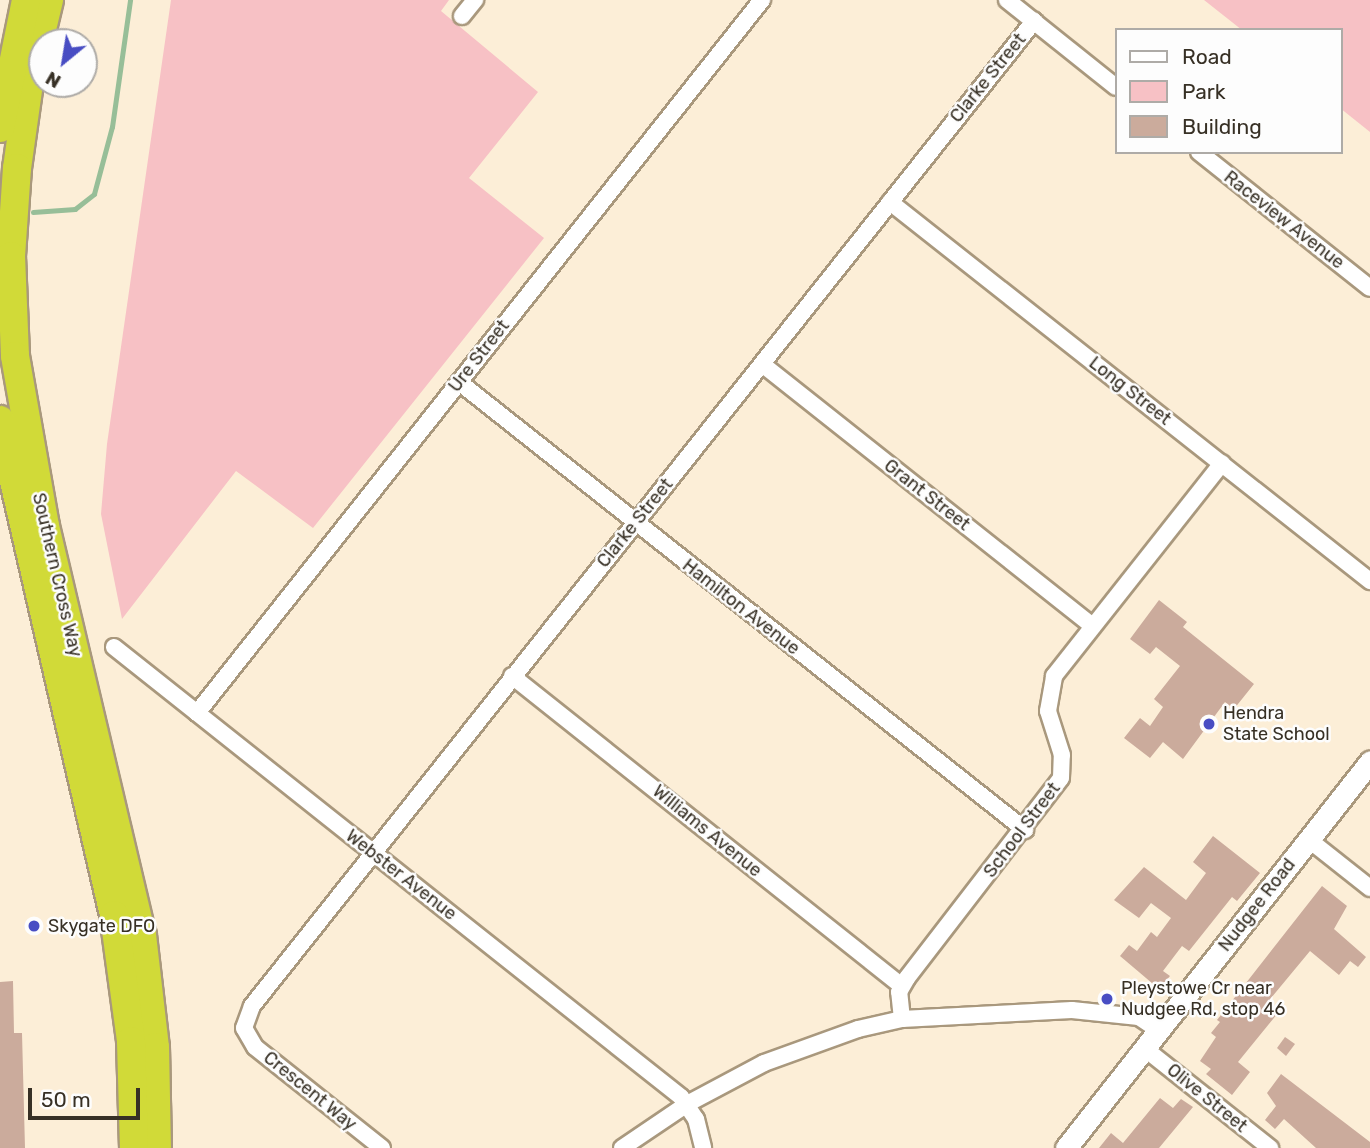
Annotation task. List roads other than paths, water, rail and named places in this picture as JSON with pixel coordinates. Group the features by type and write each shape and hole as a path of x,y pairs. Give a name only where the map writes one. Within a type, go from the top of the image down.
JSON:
{"highway":[{"path":"0,128 26,0"},
{"name":"Southern Cross Way","path":"49,0 18,155 11,256 15,356 45,526 142,935 155,1047 157,1148"},
{"name":"Southern Cross Way","path":"0,420 108,887 125,979 134,1148"},
{"path":"108,887 102,919 114,1030 115,1148"}],"main road":[{"name":"Nudgee Road","path":"1066,1148 1370,761"}],"street":[{"path":"463,16 475,0"},
{"name":"Ure Street","path":"197,713 762,0"},
{"path":"1007,0 1114,85"},
{"name":"Clarke Street","path":"244,1028 252,1006 1034,21"},
{"name":"Raceview Avenue","path":"1202,154 1370,288"},
{"name":"Long Street","path":"890,202 1370,581"},
{"name":"Grant Street","path":"762,364 1092,626"},
{"name":"Hamilton Avenue","path":"459,382 1025,830"},
{"name":"School Street","path":"902,986 1057,787 1062,769 1048,711 1050,688 1092,626 1222,463"},
{"name":"Webster Avenue","path":"114,647 687,1104"},
{"name":"Williams Avenue","path":"512,676 902,986"},
{"path":"1308,839 1370,888"},
{"path":"902,986 902,1019"},
{"path":"622,1148 687,1104 812,1044 902,1019 1072,1010 1139,1017 1158,1030"},
{"name":"Crescent Way","path":"244,1028 255,1047 382,1148"},
{"name":"Olive Street","path":"1144,1048 1270,1148"},
{"path":"687,1104 703,1148"}],"waterway":[{"path":"33,212 75,209 94,194 112,127 130,0"}],"place":[{"name":"Hendra State School","path":"1209,724"},
{"name":"Skygate DFO","path":"34,926"},
{"name":"Pleystowe Cr near Nudgee Rd, stop 46","path":"1107,999"}]}
